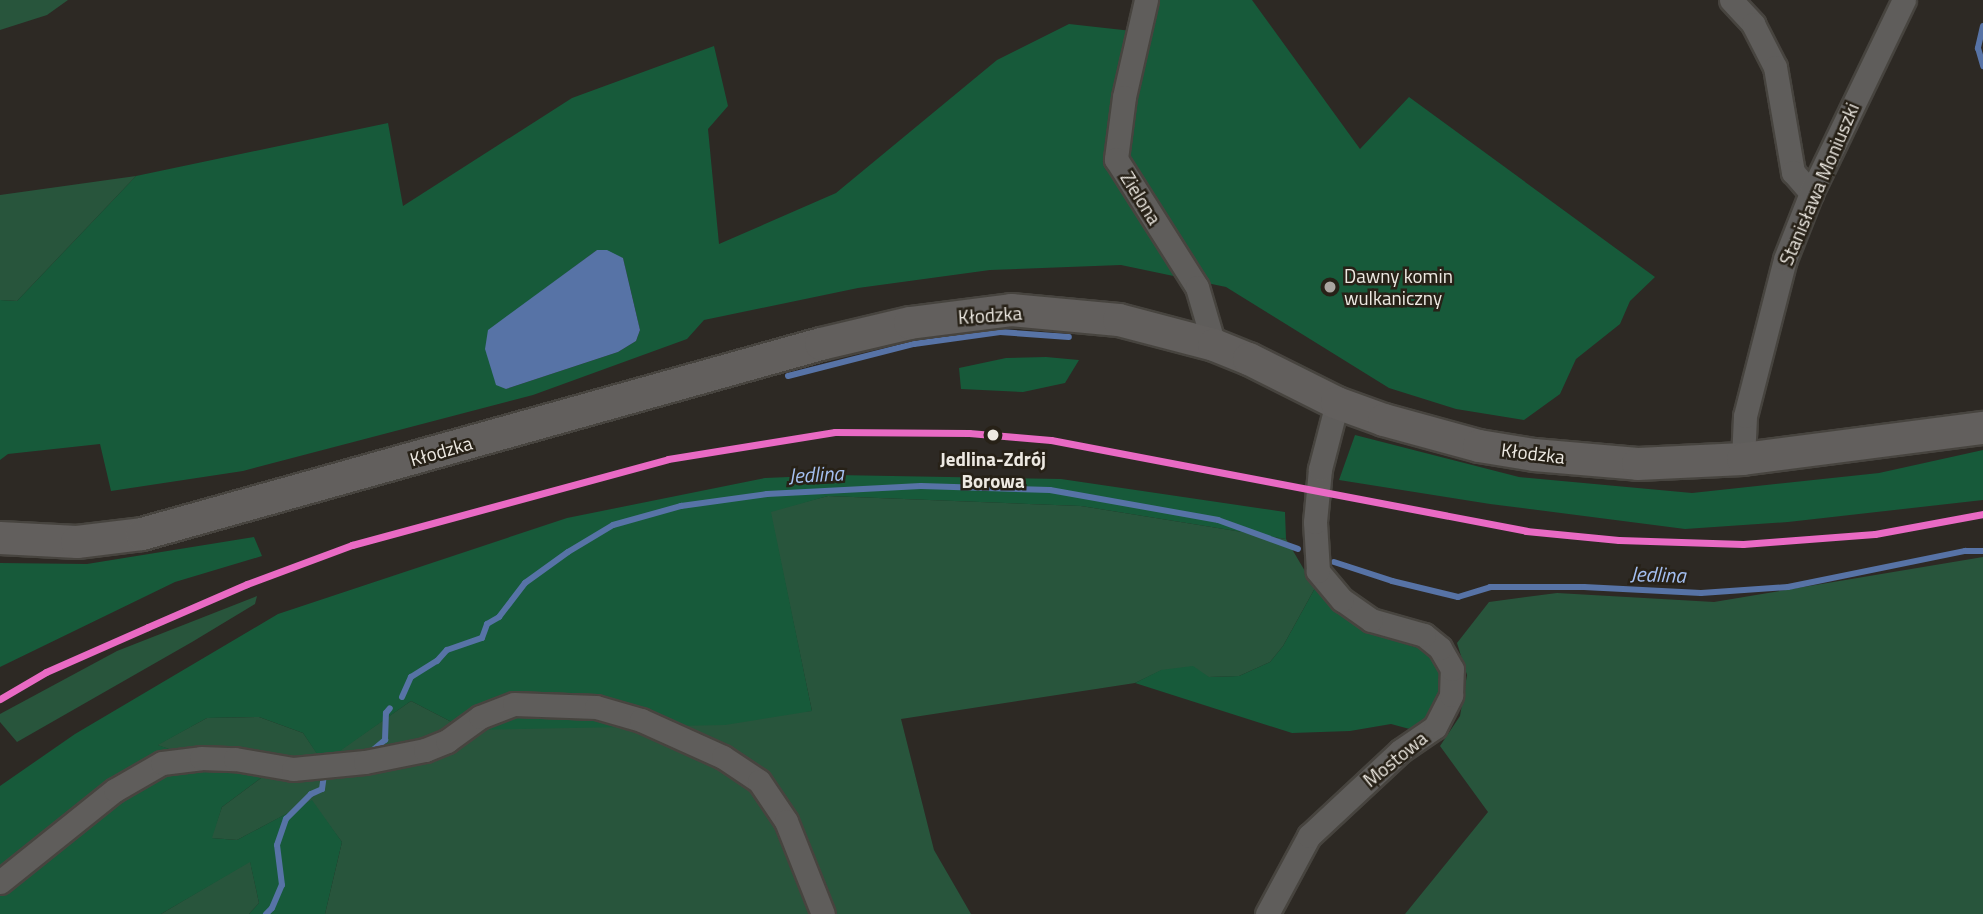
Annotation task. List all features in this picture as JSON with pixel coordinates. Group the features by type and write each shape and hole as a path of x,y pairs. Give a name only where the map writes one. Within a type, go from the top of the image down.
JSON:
{"main road":[{"name":"Kłodzka","path":"0,538 78,542 142,534 808,348 910,323 1011,310 1119,320 1214,345 1249,359 1337,403 1428,434 1534,456 1638,464 1743,459 1983,428"}],"street":[{"name":"Zielona","path":"1146,0 1120,123 1116,159 1197,287 1214,345"},
{"path":"1731,0 1752,24 1775,67 1793,173 1811,193"},
{"name":"Stanisława Moniuszki","path":"1743,459 1745,416 1785,259 1811,193 1903,0"},
{"name":"Mostowa","path":"1267,914 1308,836 1400,751 1435,727 1451,695 1452,669 1440,648 1424,635 1371,620 1342,600 1318,571 1315,522 1320,469 1337,403"},
{"path":"0,882 115,790 162,763 201,758 235,758 293,769 365,762 425,750 447,741 480,717 514,704 596,707 640,720 688,741 723,757 759,781 786,821 823,914"}],"green space":[{"path":"0,0 68,0 47,15 0,30"},
{"path":"1156,0 1252,0 1360,149 1409,97 1655,277 1630,301 1620,324 1576,359 1560,394 1524,420 1456,409 1389,388 1226,287 1121,265 990,270 858,288 704,320 687,339 533,395 243,471 111,491 100,444 8,454 0,460 0,300 17,301 136,176 388,123 403,206 572,98 714,46 728,106 708,129 719,244 836,193 997,60 1069,24 1150,33","holes":["597,250 623,258 640,330 636,341 618,352 506,389 488,331"]},
{"path":"136,176 17,301 0,300 0,195"},
{"path":"1006,358 1079,360 1065,383 1023,392 961,389 959,368"},
{"path":"1355,435 1519,477 1692,493 1879,473 1983,450 1983,500 1788,522 1685,529 1490,504 1339,480"},
{"path":"836,475 1061,479 1285,512 1286,539 1081,506 828,496 771,512 812,711 725,725 467,730 411,701 323,763 303,733 259,717 207,718 158,745 192,757 273,769 222,807 212,838 237,840 312,800 342,842 325,914 249,914 259,903 250,862 161,914 0,914 0,786 75,734 278,614 567,518 765,478"},
{"path":"828,496 1081,506 1286,539 1315,588 1283,646 1270,662 1239,676 1209,677 1162,670 1135,683 901,719 934,850 971,914 325,914 342,842 311,801 237,840 211,838 222,807 273,769 192,757 157,745 207,718 259,717 303,733 323,762 411,701 467,730 812,711 770,511"},
{"path":"254,537 262,556 175,582 0,667 0,563 87,564"},
{"path":"1983,557 1983,914 1405,914 1488,812 1440,746 1460,716 1467,675 1457,643 1489,602 1557,593 1714,602"},
{"path":"1315,588 1373,634 1431,652 1452,669 1451,695 1417,731 1391,724 1350,731 1292,733 1135,683 1161,670 1193,666 1209,677 1239,676 1270,662 1283,646"},
{"path":"257,596 255,604 17,742 0,722 0,714 117,651"},
{"path":"250,861 259,903 249,914 161,914"}],"water":[{"path":"597,250 607,250 623,258 640,330 636,341 618,352 506,389 496,385 485,349 488,330"}],"waterway":[{"name":"Jedlina","path":"1983,26 1978,48 1983,66"},
{"path":"788,376 914,344 1000,332 1069,337"},
{"name":"Jedlina","path":"402,697 411,677 437,661 447,650 482,638 487,624 499,617 525,583 568,552 613,525 681,506 767,494 921,486 1050,490 1218,520 1298,549"},
{"name":"Jedlina","path":"1334,562 1392,581 1458,597 1490,587 1584,587 1701,593 1788,587 1965,551 1983,551"},
{"name":"Jedlina","path":"373,750 385,740 386,713 390,708"},
{"name":"Jedlina","path":"266,914 272,908 282,885 277,845 286,819 311,794 322,789 324,775 330,775"}],"transit line":[{"path":"0,699 46,672 148,627 247,584 352,545 668,459 835,432 969,433 1051,440 1526,531 1619,540 1743,544 1875,534 1983,514"}],"place":[{"name":"Dawny komin wulkaniczny","path":"1330,287"},
{"name":"Jedlina-Zdrój Borowa","path":"993,435"}]}
